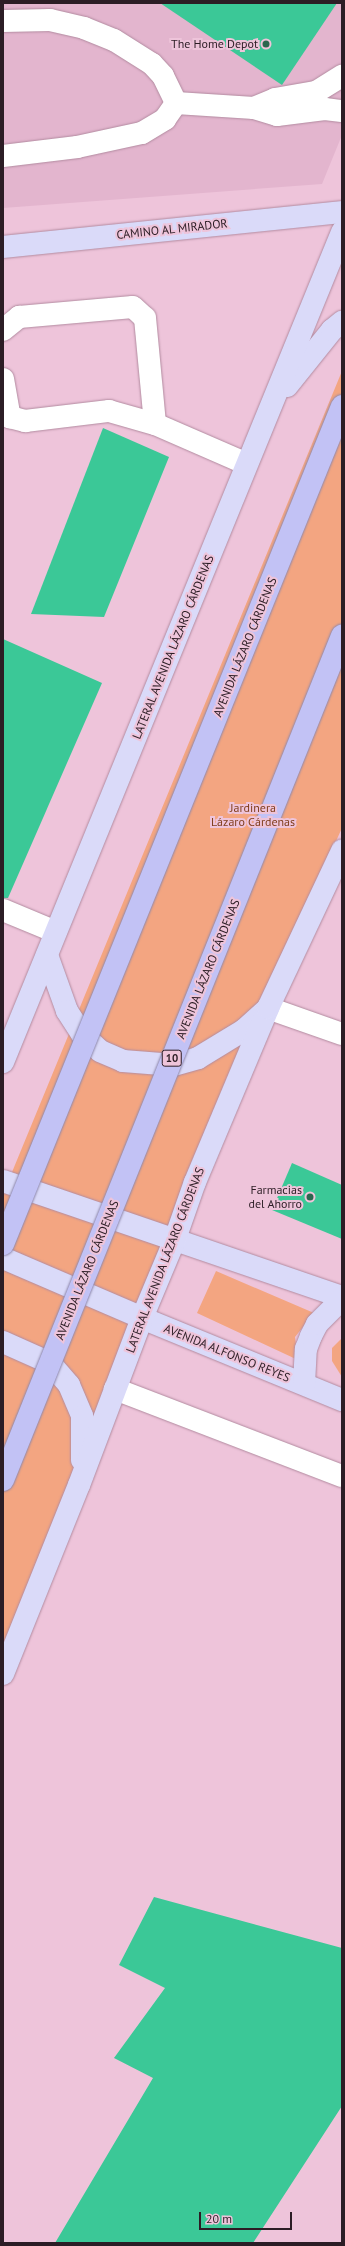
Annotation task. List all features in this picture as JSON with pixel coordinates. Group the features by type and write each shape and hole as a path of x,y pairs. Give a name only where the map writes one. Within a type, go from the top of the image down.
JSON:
{"highway":[{"name":"AVENIDA LÁZARO CÁRDENAS","path":"3,1244 342,406"},
{"name":"AVENIDA LÁZARO CÁRDENAS","path":"3,1480 342,636"}],"main road":[{"name":"CAMINO AL MIRADOR","path":"3,246 342,212"},
{"name":"LATERAL AVENIDA LÁZARO CÁRDENAS","path":"3,1062 342,232"},
{"path":"272,404 332,330 342,322"},
{"name":"LATERAL AVENIDA LÁZARO CÁRDENAS","path":"3,1674 79,1485 142,1318 175,1239 195,1182 268,1008 342,851"},
{"path":"47,955 67,1011 82,1034 100,1050 123,1062 174,1065 198,1058 244,1030 268,1008"},
{"path":"3,1181 175,1239 342,1298 317,1324 311,1336 306,1349 304,1384"},
{"name":"AVENIDA ALFONSO REYES","path":"3,1258 142,1318 342,1400"},
{"path":"3,1342 50,1363 69,1385 82,1416 84,1443 79,1485"}],"lane":[{"path":"3,21 50,20 84,28 114,40 152,64 163,76 176,102"},
{"path":"254,108 275,99 316,92 342,76"},
{"path":"176,102 254,108 277,115 325,109 342,111"},
{"path":"3,156 77,147 142,133 165,119 176,102"},
{"path":"3,330 19,317 133,307 145,318 155,424"},
{"path":"3,379 10,417 25,421 109,411 155,424 247,464"},
{"path":"3,910 56,932"},
{"path":"268,1008 342,1034"},
{"path":"115,1389 342,1476"}],"shaded area":[{"path":"3,3 342,3 342,135 322,184 3,208"}],"green space":[{"name":"Jardinera Lázaro Cárdenas","path":"342,371 342,828 298,925 3,1650 3,1194"},
{"path":"216,1271 314,1313 295,1337 298,1360 197,1313"},
{"path":"342,1338 342,1377 332,1361 332,1348"}],"building":[{"name":"The Home Depot","path":"160,3 337,3 282,85"},
{"path":"103,428 169,457 104,617 31,614"},
{"path":"3,639 102,683 8,898 3,898"},
{"name":"Farmacias del Ahorro","path":"292,1163 342,1185 342,1239 272,1210"},
{"path":"154,1897 342,1948 342,2106 253,2243 55,2243 153,2078 114,2058 165,1988 119,1965"}],"place":[{"name":"The Home Depot","path":"266,44"},
{"name":"Farmacias del Ahorro","path":"310,1197"}]}
